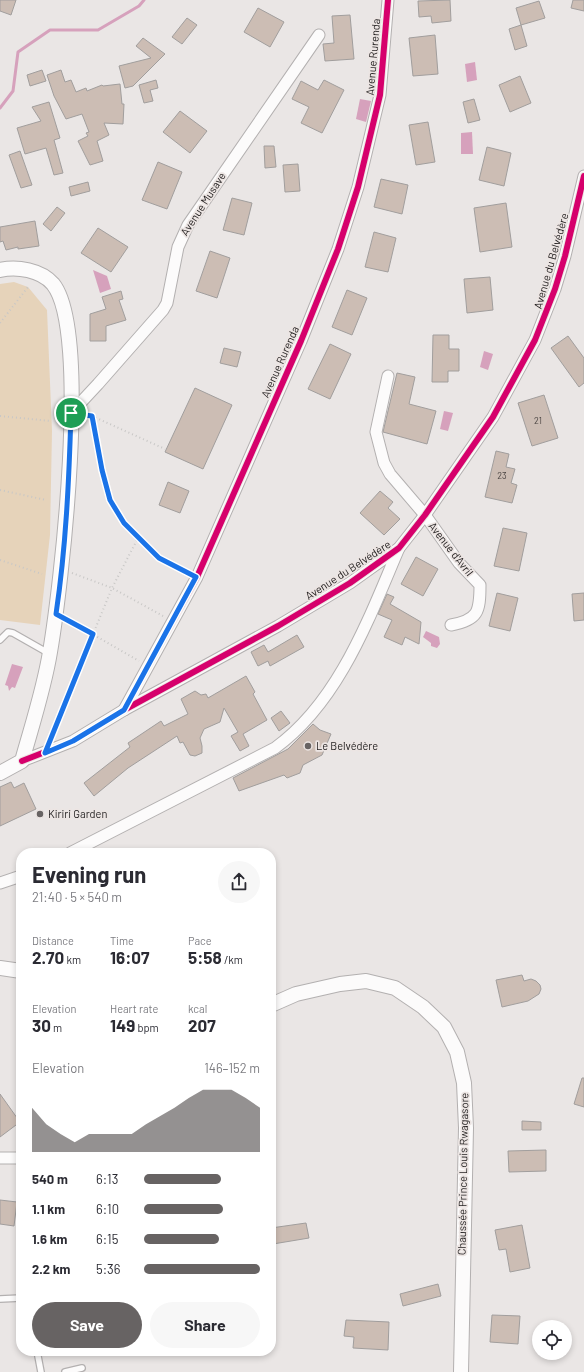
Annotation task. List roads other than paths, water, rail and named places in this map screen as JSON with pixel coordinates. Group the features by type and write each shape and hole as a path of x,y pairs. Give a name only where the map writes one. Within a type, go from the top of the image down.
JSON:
{"street":[{"name":"Avenue Rurenda","path":"124,710 196,577 301,341 338,249 358,187 380,95 388,0"},
{"name":"Avenue Musave","path":"71,413 163,310 168,297 178,247 188,225 319,35"},
{"name":"Avenue du Belvédère","path":"22,761 73,741 124,710 278,626 350,583 399,548 425,515 493,417 535,340 559,276 584,176"},
{"path":"0,270 12,267 36,273 52,284 64,306 69,335 71,413 69,485 62,570 50,654 22,761 0,773"},
{"name":"Avenue d'Avril","path":"388,376 376,432 380,451 390,474 425,515 459,563 480,585 479,604 474,616 467,622 451,625"},
{"path":"80,848 275,748 293,736 305,724 320,704 352,653 399,548"},
{"path":"0,883 16,878"},
{"path":"0,968 16,970"},
{"name":"Chaussée Prince Louis Rwagasore","path":"276,1003 296,994 340,984 366,981 395,988 423,1007 444,1027 457,1052 464,1083 466,1128 460,1372"},
{"path":"0,1158 16,1158"}],"lane":[{"path":"0,640 8,632 13,633 50,654"},
{"path":"0,1300 16,1298"},
{"path":"38,1356 41,1372"},
{"path":"65,1372 82,1368"}],"waterway":[{"path":"0,108 13,91 18,52 50,30 98,30 139,6 144,0"}],"place":[{"name":"Le Belvédère","path":"308,746"},
{"name":"Kiriri Garden","path":"40,814"}]}
